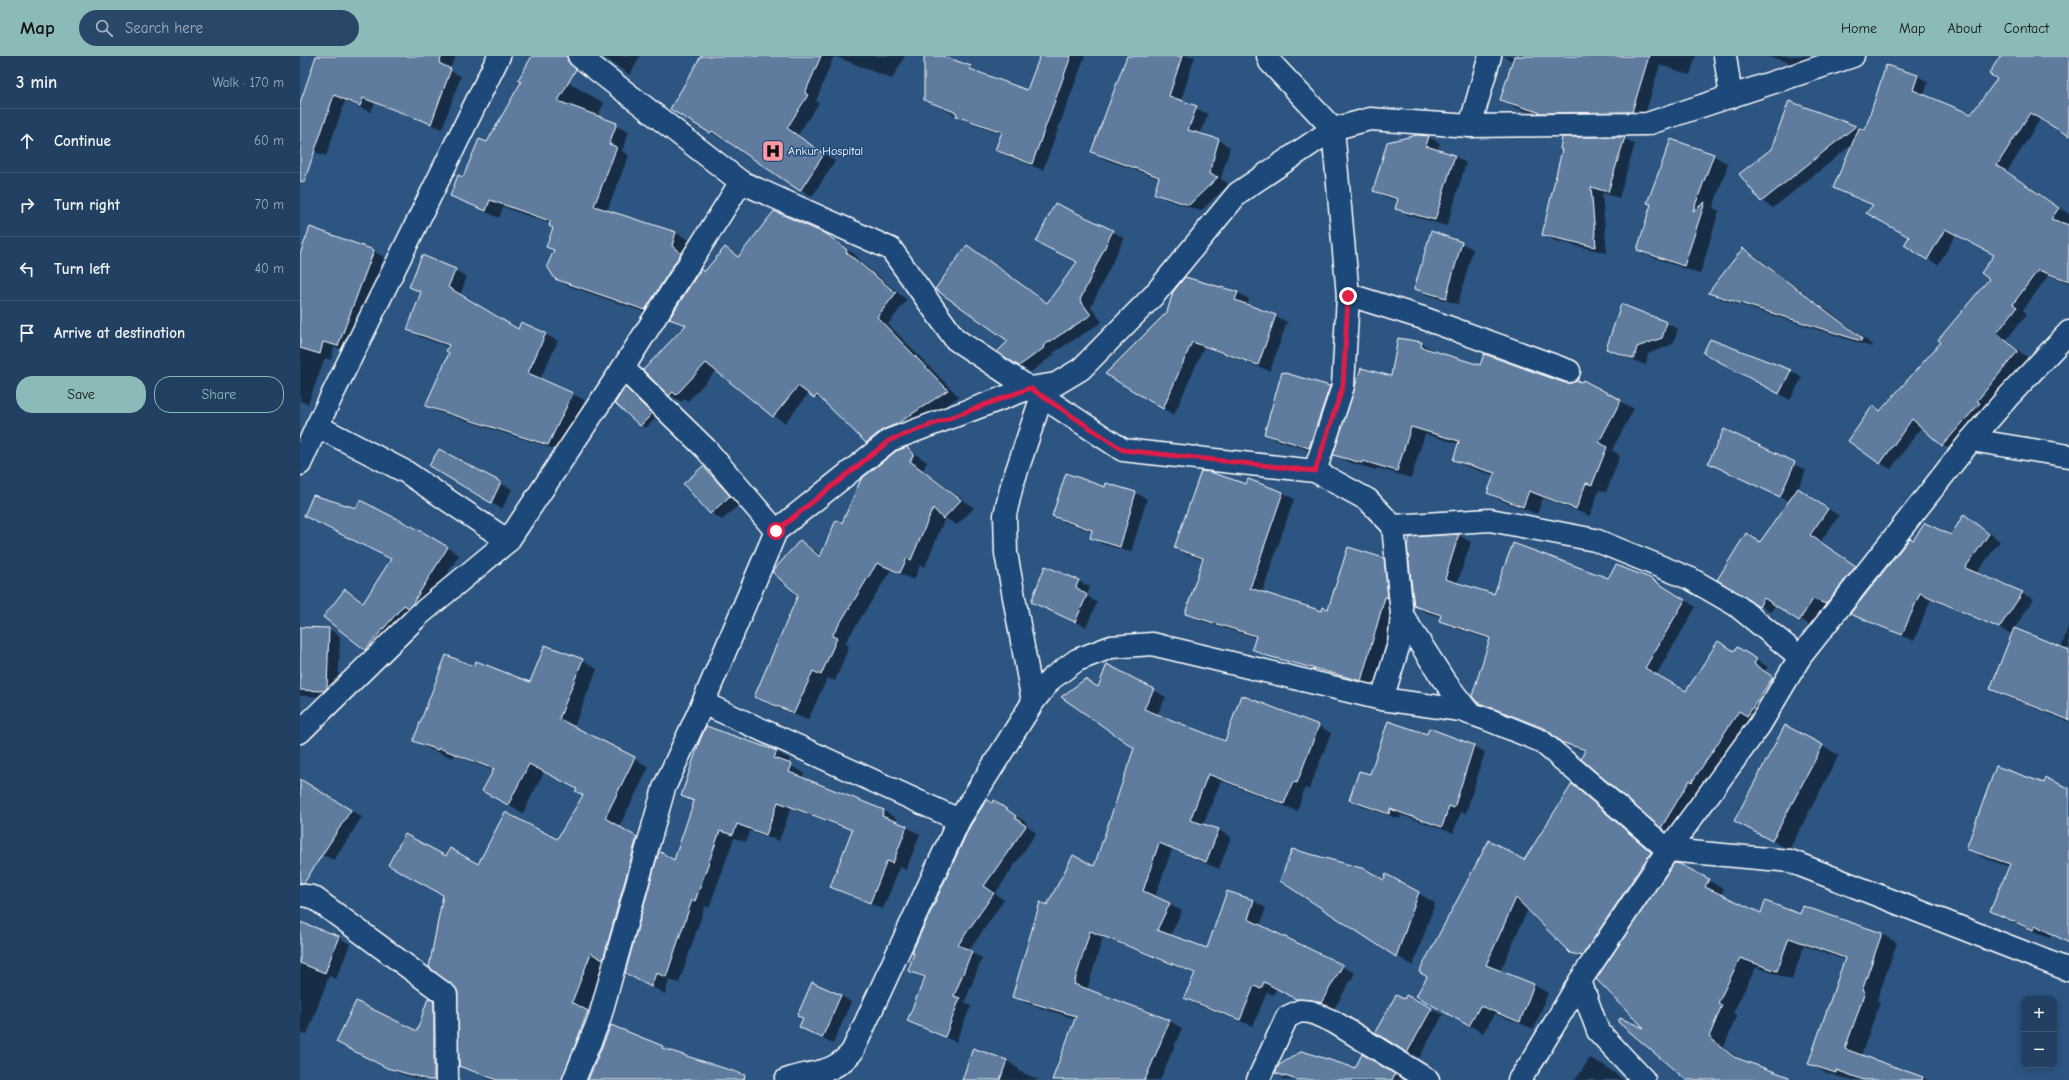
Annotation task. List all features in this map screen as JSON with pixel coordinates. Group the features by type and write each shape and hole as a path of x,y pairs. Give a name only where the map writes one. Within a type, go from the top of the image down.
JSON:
{"street":[{"path":"300,464 317,426 499,56"},
{"path":"579,56 742,182 891,249 956,339 1123,450 1315,471 1368,500 1393,526 1402,615 1399,644 1382,699"},
{"path":"1268,56 1270,62 1333,129 1348,296 1343,386 1315,471"},
{"path":"1470,126 1490,56"},
{"path":"1725,56 1731,97"},
{"path":"574,1080 598,1020 664,788 703,703 776,531 890,440 1036,392 1056,384 1081,369 1154,296 1238,193 1333,129 1370,119 1470,126 1647,124 1853,56"},
{"path":"300,732 419,615 508,541 623,368 742,182"},
{"path":"1348,296 1423,318 1569,371"},
{"path":"1519,1080 1534,1060 1580,981 1668,850 1759,726 1800,657 1971,440 2008,397 2069,332"},
{"path":"623,368 706,449 776,531"},
{"path":"1033,702 1006,553 1005,521 1012,485 1036,392"},
{"path":"317,426 406,472 508,541"},
{"path":"1971,440 2069,456"},
{"path":"1393,526 1490,520 1595,540 1691,579 1724,597 1800,657"},
{"path":"1402,615 1443,679 1469,713"},
{"path":"786,1080 826,1071 839,1064 852,1052 959,820 1033,702 1052,679 1077,660 1111,647 1152,644 1382,699 1438,706 1469,713 1541,741 1668,850 1790,861 2069,970"},
{"path":"703,703 959,820"},
{"path":"300,895 313,897 446,995 446,1080"},
{"path":"1580,981 1598,1031 1644,1080"},
{"path":"1258,1080 1287,1017 1300,1011 1311,1012 1334,1022 1428,1080"}],"building":[{"path":"316,56 442,56 439,63 451,69 431,124 363,98 360,106 334,95 304,182 300,181 300,103"},
{"path":"532,56 567,56 568,61 576,69 558,101 617,123 609,144 617,147 594,206 676,232 672,246 681,253 645,310 555,279 547,266 554,250 546,247 553,228 549,226 550,221 490,200 486,211 450,196 458,175 463,177 479,139 487,142 521,82 518,80"},
{"path":"701,56 821,56 805,93 808,95 787,128 824,154 800,191 712,131 710,133 670,109"},
{"path":"924,56 943,56 971,66 970,69 1027,90 1040,56 1071,56 1032,164 995,150 1002,132 956,116 957,113 924,100"},
{"path":"1127,56 1182,56 1169,96 1197,106 1188,130 1219,139 1209,174 1218,177 1189,205 1154,194 1159,177 1091,152"},
{"path":"1514,56 1649,56 1632,112 1541,113 1500,100"},
{"path":"2000,56 2069,56 2069,136 2030,113 1997,165 2059,208 2051,219 2069,225 2069,281 2038,270 2013,304 2017,307 1997,333 2018,351 1977,401 1980,403 1942,446 1912,419 1880,464 1848,441 1873,405 1880,411 1941,342 1938,340 1989,279 1981,273 1994,255 1945,229 1927,260 1904,245 1909,237 1866,213 1873,205 1833,188 1859,128 1865,130 1886,65 1918,75 1913,90 1971,114 1997,79 1989,74"},
{"path":"1789,101 1856,126 1761,202 1739,174 1771,149"},
{"path":"1417,135 1429,136 1426,146 1455,155 1435,220 1395,209 1398,199 1373,191 1387,142"},
{"path":"1562,137 1625,137 1608,192 1591,187 1596,247 1542,235 1562,150 1560,149"},
{"path":"1671,139 1714,154 1693,211 1705,202 1684,266 1637,250 1651,204 1647,203"},
{"path":"1055,203 1113,230 1080,300 1091,315 1043,346 1044,348 1019,366 997,352 1008,341 935,289 967,245 1047,303 1077,262 1036,242"},
{"path":"774,211 828,235 847,250 846,252 896,293 877,317 948,390 897,424 882,430 866,443 817,395 814,398 798,386 773,417 706,363 676,395 673,392 669,396 643,370 686,325 669,319 701,269 704,272 725,247 738,257"},
{"path":"310,227 374,250 338,346 323,342 320,354 300,348 300,254"},
{"path":"1431,231 1462,242 1446,298 1414,289"},
{"path":"1743,248 1862,338 1861,341 1708,293"},
{"path":"422,255 456,269 448,287 518,329 521,322 546,333 528,373 573,393 548,445 425,406 449,353 446,351 449,345 407,330 421,292 409,287"},
{"path":"1185,277 1238,292 1235,300 1276,315 1258,365 1192,342 1163,409 1105,374 1167,312 1173,292"},
{"path":"1621,304 1667,322 1662,338 1637,347 1634,359 1606,349"},
{"path":"1398,338 1422,342 1421,347 1480,365 1484,354 1565,383 1577,381 1582,382 1583,380 1621,400 1599,442 1607,447 1592,485 1586,483 1576,509 1529,491 1523,507 1487,493 1495,473 1453,460 1459,441 1411,427 1397,471 1363,461 1362,463 1333,455 1361,368 1391,376"},
{"path":"1710,339 1791,370 1779,394 1703,353"},
{"path":"1282,372 1330,386 1309,448 1264,434"},
{"path":"625,387 652,414 640,426 615,403"},
{"path":"1724,429 1795,462 1780,497 1708,463"},
{"path":"907,447 914,454 910,461 961,500 943,519 933,508 911,560 907,558 900,573 877,563 832,636 837,638 821,675 813,671 794,713 754,697 798,595 772,572 800,540 820,557 836,520 842,523 861,479 896,451"},
{"path":"439,449 501,482 491,503 429,466"},
{"path":"703,466 730,496 710,514 683,484"},
{"path":"1201,471 1210,472 1246,484 1248,479 1283,492 1250,588 1322,611 1323,607 1328,609 1348,547 1384,558 1388,598 1385,597 1361,681 1264,655 1252,649 1256,636 1185,614 1203,558 1174,548"},
{"path":"1066,473 1105,487 1106,483 1136,492 1120,547 1090,538 1092,530 1052,516"},
{"path":"1798,488 1828,509 1810,535 1856,566 1826,604 1813,599 1799,621 1764,598 1759,607 1717,580 1746,533 1760,542"},
{"path":"313,495 356,508 360,500 421,531 448,547 409,608 404,605 365,650 323,617 345,589 363,603 391,559 304,516"},
{"path":"1964,514 1989,534 1965,568 2023,592 1999,628 1920,593 1902,635 1850,614 1910,538 1913,540 1925,523 1951,535"},
{"path":"1459,534 1445,579 1494,594 1513,543 1608,578 1616,565 1650,578 1685,600 1645,668 1686,691 1718,641 1734,651 1737,647 1757,659 1754,664 1773,677 1747,716 1739,711 1692,782 1690,780 1661,828 1581,759 1585,750 1561,742 1546,729 1477,702 1472,696 1490,638 1439,621 1441,615 1414,606 1407,545 1410,537"},
{"path":"1045,566 1079,580 1076,587 1087,595 1075,622 1031,602"},
{"path":"300,627 329,628 327,688 324,691 300,690"},
{"path":"2014,628 2069,650 2069,720 1990,689"},
{"path":"545,645 583,659 559,719 635,757 605,818 637,837 603,960 591,953 572,1002 588,1011 562,1080 497,1080 459,1066 457,990 429,967 443,895 388,865 405,834 446,856 450,848 478,864 505,812 557,839 583,795 575,791 577,789 529,764 508,805 482,791 494,769 439,748 438,750 413,741 446,655 474,666 476,661 530,682"},
{"path":"1107,664 1154,689 1144,709 1225,741 1241,695 1319,725 1297,783 1293,782 1284,804 1208,774 1190,820 1219,829 1206,862 1159,843 1143,891 1170,903 1157,930 1207,948 1227,891 1254,900 1248,919 1343,965 1321,1003 1312,1000 1296,999 1264,982 1261,989 1254,986 1240,1020 1184,998 1195,973 1090,931 1074,984 1170,1020 1145,1080 1052,1080 1076,1016 1012,997 1040,902 1047,905 1073,855 1094,866 1134,748 1061,697 1085,679 1098,687"},
{"path":"1388,721 1427,734 1429,728 1474,745 1454,808 1449,806 1442,827 1390,809 1389,814 1349,800 1359,771 1370,774"},
{"path":"1785,725 1823,745 1772,841 1734,821"},
{"path":"706,726 777,751 774,758 792,764 789,772 884,810 882,816 907,826 893,863 887,861 870,903 830,887 852,830 778,802 766,835 737,824 733,835 720,831 695,901 692,900 666,977 656,973 651,987 625,973 659,851 674,860 694,801 681,796"},
{"path":"1996,766 2044,783 2046,778 2069,788 2069,943 2035,925 2033,930 1990,911 2010,864 1966,849"},
{"path":"300,779 351,810 304,883 300,883"},
{"path":"1572,784 1651,852 1582,956 1570,953 1516,898 1486,965 1534,984 1520,1022 1480,1006 1469,1026 1416,996 1427,977 1419,972 1489,840 1524,860"},
{"path":"987,799 992,803 994,800 1016,816 1015,818 1026,826 984,886 994,893 958,945 972,951 954,996 960,998 945,1037 907,1021 925,977 908,971 914,953 912,952 970,826"},
{"path":"1292,849 1365,869 1384,880 1386,874 1419,892 1396,957 1280,881"},
{"path":"1674,863 1680,864 1709,879 1705,887 1761,913 1765,901 1800,914 1803,906 1882,933 1862,991 1865,992 1845,1049 1923,1077 1922,1080 1864,1080 1836,1070 1836,1073 1808,1064 1845,958 1789,938 1777,971 1740,958 1718,1003 1722,1005 1709,1037 1734,1057 1789,1077 1789,1080 1686,1080 1618,1022 1620,1018 1644,1028 1596,979"},
{"path":"300,922 339,936 325,973 300,963"},
{"path":"812,982 841,995 822,1038 799,1027 803,1018 797,1016"},
{"path":"1396,995 1404,999 1406,995 1432,1008 1407,1053 1375,1032"},
{"path":"428,998 434,1001 434,1080 429,1080 387,1068 336,1042 356,1001 417,1031"},
{"path":"611,1025 663,1046 662,1048 745,1075 744,1080 588,1080"},
{"path":"973,1048 1007,1060 1000,1080 962,1080"},
{"path":"1302,1051 1355,1068 1362,1054 1395,1074 1392,1080 1297,1080 1275,1073 1279,1065"}],"place":[{"name":"Ankur Hospital","path":"773,151"}],"route":[{"path":"776,531 890,440 1030,388 1123,450 1315,471 1343,386 1348,296"}]}
